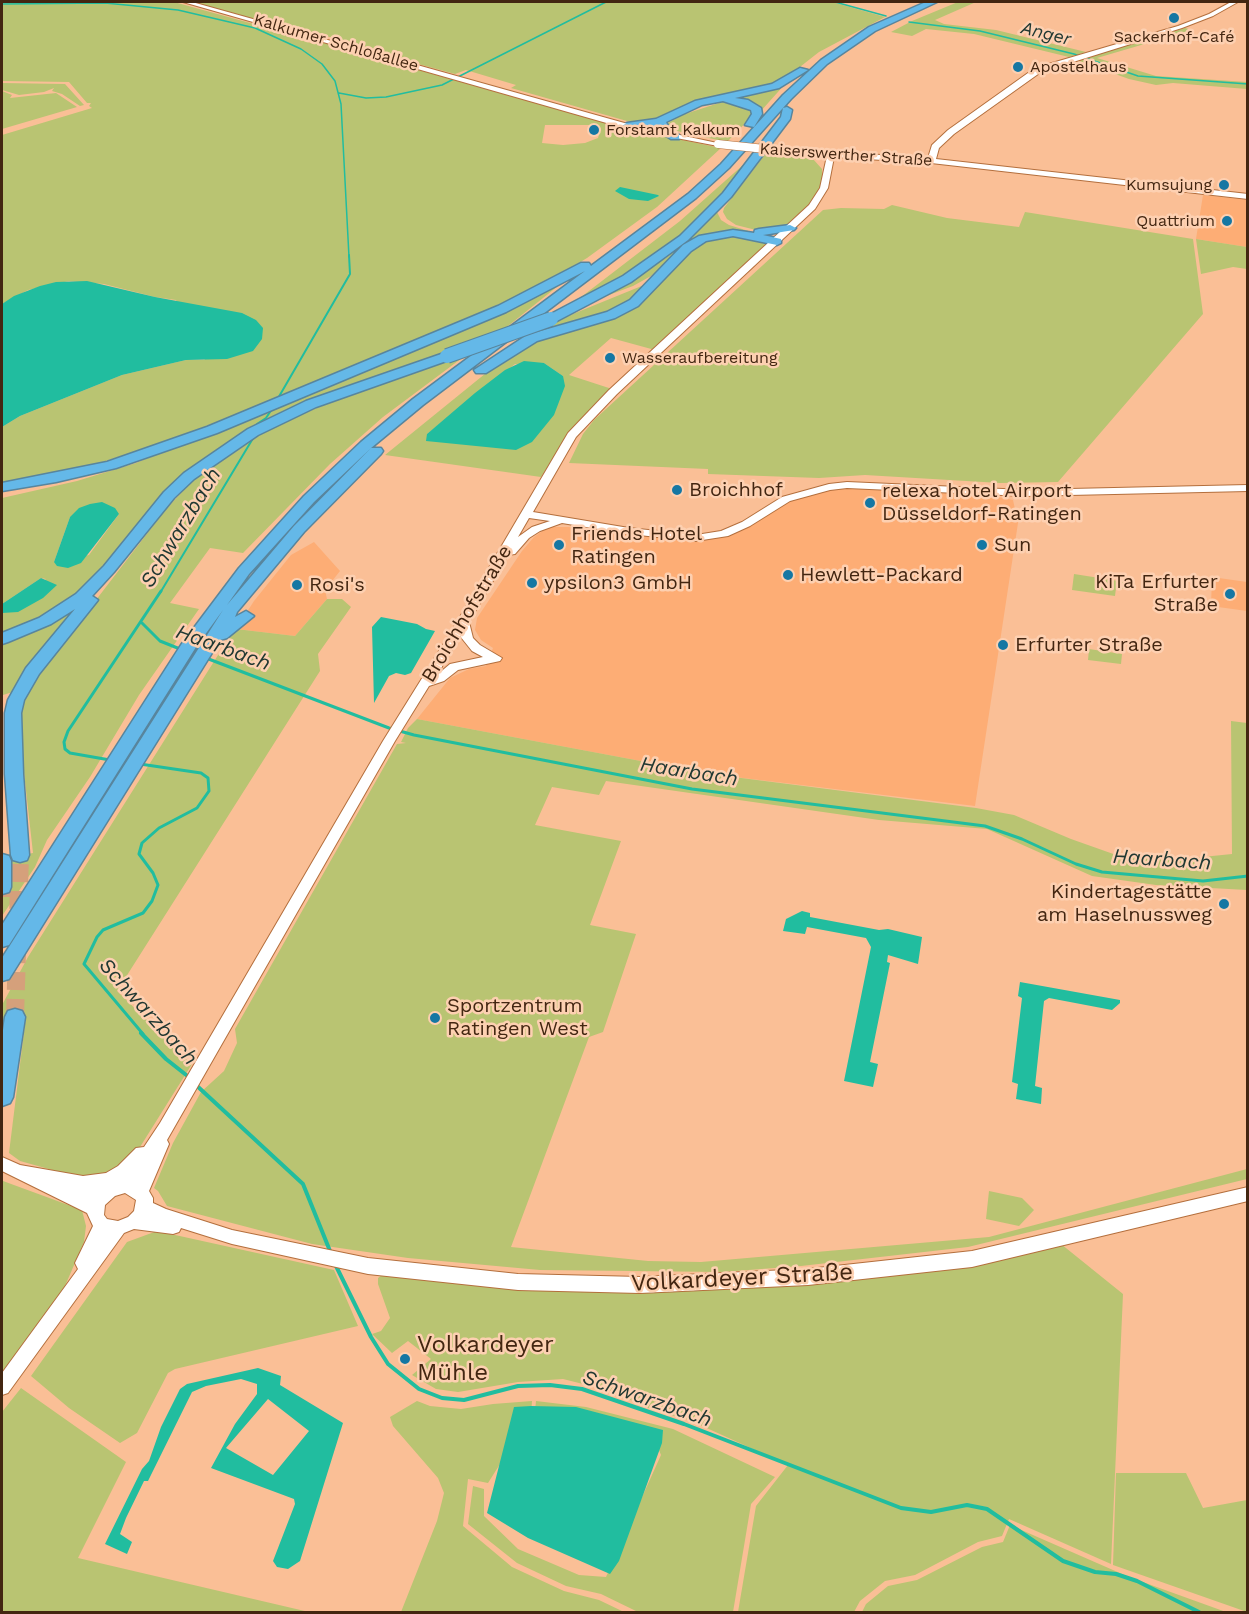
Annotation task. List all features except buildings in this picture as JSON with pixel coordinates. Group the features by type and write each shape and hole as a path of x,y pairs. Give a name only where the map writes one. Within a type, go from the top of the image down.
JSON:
{"highway":[{"path":"652,127 699,103 776,86 840,42 932,2"},
{"path":"209,648 231,609 298,529 378,450 454,388 700,198 746,155 829,67 849,51 884,29 945,2"},
{"path":"2,975 123,763 189,655 244,571 309,499 393,421 666,217 725,166 814,70 848,44 884,22"},
{"path":"495,345 506,333 592,262 670,203 706,172 805,68"},
{"path":"652,127 700,105 729,100 744,102 756,108 757,114 750,125"},
{"path":"551,319 604,292 655,261 701,223 751,164 786,117 787,110"},
{"path":"627,126 652,127 664,130 675,137"},
{"path":"706,172 744,146"},
{"path":"727,195 719,211 724,219 778,239"},
{"path":"758,232 790,228"},
{"path":"454,388 532,338 623,310 640,298 695,242 714,234 740,233 778,239"},
{"path":"2,497 112,468 254,412 502,309 592,262"},
{"path":"2,639 29,629 62,612 82,597 110,569 169,495 208,462 260,429 344,391 618,294 647,281 672,263"},
{"path":"2,486 56,478 111,465 166,447"},
{"path":"20,855 14,774 13,713 22,686 53,644 103,584 110,569"},
{"path":"189,655 209,648 232,625 246,616"},
{"path":"2,727 14,774"},
{"path":"2,940 123,763"},
{"path":"2,861 2,887"},
{"path":"2,1097 15,1017"}],"main road":[{"name":"Kalkumer Schloßallee","path":"186,2 627,126"},
{"path":"931,161 933,150 941,141 1038,70 1180,27 1235,2"},
{"name":"Kaiserswerther Straße","path":"675,137 791,152 931,161 1248,198"},
{"path":"791,152 815,158 821,162 828,174 843,160 858,156"},
{"name":"Broichhofstraße","path":"111,1216 137,1195 158,1155 166,1128 188,1089 395,730 463,622 572,435 593,411 818,200 828,174 831,154"},
{"path":"524,516 664,536 708,537 724,534 746,524 786,499 808,491 847,485 1025,493 1248,488"},
{"path":"542,487 541,497 547,509 562,521"},
{"path":"500,560 510,553 525,536 536,529 562,521"},
{"path":"426,683 440,678 454,667 496,658 476,648 466,639 463,622"},
{"name":"Volkardeyer Straße","path":"9,1168 83,1183 110,1179 124,1171 166,1128"},
{"name":"Volkardeyer Straße","path":"9,1168 111,1216 232,1237 326,1258 406,1271 540,1282 640,1285 808,1277 972,1259 1248,1194"},
{"path":"2,1387 69,1295 111,1216 110,1190 137,1195"},
{"name":"Volkardeyer Straße","path":"137,1195 161,1215 232,1237"}],"shaded area":[{"path":"1203,195 1247,200 1247,247 1196,239"},
{"path":"829,487 974,492 1013,500 1018,523 975,806 710,774 417,719 450,678 469,669 486,666 493,648 481,640 475,630 477,618 522,551 534,537 548,527 664,536 724,534 786,499"},
{"path":"314,542 340,571 325,590 327,599 295,636 236,629 254,601 291,555"},
{"name":"KiTa Erfurter Straße","path":"1212,577 1247,582 1247,611 1211,606"}],"green space":[{"path":"2,2 174,2 290,34 286,36 314,44 320,42 619,127 721,148 657,207 587,258 528,294 242,413 158,445 89,466 2,483 2,427 20,416 122,375 186,360 205,360 176,300 104,284 69,281 28,290 2,304 2,135 92,108 89,106 91,103 87,103 69,82 2,81","holes":["545,125 589,125 601,128 598,138 585,143 563,145 542,143"]},
{"path":"193,2 832,2 885,17 819,52 782,81 698,101 654,120 634,123 511,88 516,85 466,70 455,74 337,42 341,38 338,37 319,37"},
{"path":"958,2 976,2 935,20 944,24 996,30 1086,52 1069,57 974,34 926,29 912,36 891,32"},
{"path":"1185,28 1192,30 1097,58 1156,76 1247,82 1247,89 1173,83 1156,85 1129,79 1076,60"},
{"path":"2,83 65,84 84,105 80,106 62,94 52,91 54,88 44,92 19,95 2,90"},
{"path":"786,83 760,112 723,99"},
{"path":"2,91 12,95 10,98 56,93 77,107 2,129"},
{"path":"722,102 731,102 752,110 753,115 727,142 668,129 668,123 682,115"},
{"path":"766,153 813,159 822,169 822,183 812,202 784,227 760,231 736,225 727,219 723,212"},
{"path":"752,157 713,205 681,237 622,279 572,304 680,221"},
{"path":"892,205 947,218 1019,227 1025,212 1193,239 1203,314 1058,482 1000,483 865,475 819,478 708,474 708,469 569,463 583,434 594,420 823,210 884,209"},
{"path":"717,212 721,220 729,225 765,236 735,231 701,236 651,276 633,286 601,298 666,258 690,239"},
{"path":"727,234 765,241 766,244 655,350 611,338 569,375 612,389 571,431 541,477 385,455 507,356 528,344 624,312 694,244","holes":["544,363 563,376 427,434 515,364"]},
{"path":"1196,239 1247,247 1247,269 1233,267 1201,274"},
{"path":"657,277 622,309 524,341 541,327 644,285"},
{"path":"563,282 498,334 307,403 163,494 112,558 68,603 14,631 2,634 2,613 46,579 41,578 2,604 2,498 77,481 136,463","holes":["119,514 89,555 54,562 70,517"]},
{"path":"466,355 383,417 330,464 243,553 210,548 170,603 199,609 139,695 90,777 47,840 35,867 2,916 2,888 7,886 8,857 33,853 19,728 23,702 29,687 166,509 196,477 262,433 347,394"},
{"path":"1074,574 1125,582 1124,589 1116,588 1115,596 1072,590"},
{"path":"327,599 342,599 351,607 318,654 320,671 117,991 192,1064 135,1155 110,1174 81,1178 20,1161 9,1153 26,1016 6,1018 2,1043 2,1005 28,957 230,636 236,629 295,636"},
{"path":"84,602 16,691 3,695 2,644 53,623"},
{"path":"1089,649 1122,654 1121,664 1088,660"},
{"path":"417,719 710,774 976,808 1014,815 1119,856 1173,860 1232,854 1231,721 1247,723 1247,890 1156,885 1092,876 987,829 879,820 606,781 599,795 552,787 535,825 621,841 590,925 636,934 603,1032 589,1037 511,1247 648,1261 701,1262 989,1237 1247,1169 1247,1179 968,1247 801,1266 722,1272 540,1270 408,1258 312,1244 167,1206 154,1188 173,1143 201,1092 224,1071 237,1043 235,1029 397,744 406,743 401,742 408,728"},
{"path":"3,1181 82,1210 86,1226 84,1242 65,1286 18,1358 2,1378"},
{"path":"989,1191 1022,1198 1034,1210 1019,1226 986,1219"},
{"path":"157,1231 334,1270 358,1326 175,1369 168,1373 137,1433 120,1443 69,1408 31,1376 127,1242"},
{"path":"1061,1244 1123,1294 1111,1564 1009,1519 1002,1536 978,1542 915,1575 885,1581 860,1601 854,1612 738,1612 756,1506 788,1465 689,1420 653,1410 611,1391 563,1379 518,1382 458,1392 436,1389 412,1375 431,1359 408,1341 392,1353 372,1334 381,1331 390,1318 378,1284 378,1278 382,1275 633,1290 724,1290 932,1270"},
{"path":"21,1388 126,1462 78,1558 309,1612 2,1612 2,1412"},
{"path":"417,1401 430,1406 461,1409 532,1401 531,1415 488,1483 468,1479 463,1526 512,1567 564,1591 599,1600 624,1612 401,1612 437,1521 444,1493 438,1478 393,1426 390,1417"},
{"path":"536,1401 586,1407 673,1429 775,1477 751,1504 733,1612 638,1612 601,1594 566,1586 517,1563 468,1524 473,1486 484,1489 484,1516 518,1549 579,1575 606,1577 661,1455 654,1438 535,1411"},
{"path":"1116,1473 1186,1473 1203,1508 1247,1500 1247,1612 1113,1565"},
{"path":"1010,1525 1129,1577 1226,1612 862,1612 866,1604 888,1586 917,1580 982,1547 1003,1542"}],"water":[{"path":"620,187 659,196 648,201 629,199 615,191"},
{"path":"87,281 155,297 242,313 256,320 263,328 262,339 253,351 227,359 186,360 122,375 20,416 2,427 2,304 14,296 40,286 56,282"},
{"path":"524,361 544,363 563,376 565,386 554,415 532,442 516,450 426,441 427,434 475,393 505,370"},
{"path":"102,502 115,508 119,514 81,563 68,568 57,566 54,562 70,517 79,508"},
{"path":"41,578 57,585 43,598 18,612 2,613 2,604"},
{"path":"381,617 417,624 435,631 411,673 405,675 396,673 389,676 374,703 372,627"},
{"path":"802,911 810,913 810,917 879,930 888,929 922,937 918,964 888,955 887,962 890,963 870,1062 878,1064 873,1087 844,1081 871,947 866,938 807,927 805,934 783,931 786,919"},
{"path":"1020,982 1120,1000 1120,1003 1112,1010 1049,998 1044,1001 1035,1086 1042,1088 1041,1104 1016,1099 1018,1084 1012,1082 1022,998 1018,996"},
{"path":"258,1368 281,1376 280,1385 343,1423 300,1561 288,1569 277,1567 273,1561 295,1504 294,1499 211,1468 235,1424 257,1394 257,1384 241,1379 206,1386 192,1392 148,1481 144,1481 126,1518 120,1534 132,1542 127,1554 105,1544 142,1469 149,1461 161,1427 180,1389 187,1384","holes":["268,1399 309,1431 273,1475 226,1448"]},
{"path":"514,1407 576,1407 663,1430 662,1443 619,1561 610,1574 528,1538 487,1513"}],"waterway":[{"path":"339,93 366,98 386,97 442,85 606,2"},
{"name":"Anger","path":"835,2 886,16"},
{"name":"Schwarzbach","path":"2,4 105,3 178,10 255,28 301,49 322,64 335,81 341,104 349,257"},
{"name":"Anger","path":"909,22 980,31 1074,54 1138,76 1248,84"},
{"name":"Schwarzbach","path":"277,400 350,274 349,255"},
{"name":"Schwarzbach","path":"256,428 257,424 266,418 272,409"},
{"name":"Schwarzbach","path":"160,593 255,435"},
{"name":"Schwarzbach","path":"110,760 70,753 65,749 64,742 68,731 161,591"},
{"name":"Haarbach","path":"142,623 160,641 180,649"},
{"name":"Haarbach","path":"206,658 389,728 414,735 692,789 985,826 1022,839 1076,864 1102,872 1203,881 1248,876"},
{"name":"Schwarzbach","path":"140,764 201,773 208,778 209,791 197,808 159,828 142,843 139,854 153,873 158,885 152,901 143,913 103,930 97,937 84,964 143,1034"},
{"name":"Schwarzbach","path":"141,1033 166,1059 190,1078"},
{"name":"Schwarzbach","path":"196,1085 303,1184 330,1251"},
{"name":"Schwarzbach","path":"336,1266 371,1337 388,1364 419,1389 442,1398 464,1400 518,1386 550,1385 582,1389 684,1424 901,1508 931,1512 967,1505 987,1509 1063,1561 1095,1572 1116,1574 1137,1581 1199,1612"}],"tunnel":[{"path":"15,1017 20,855"},
{"path":"2,887 2,897"}],"place":[{"name":"Sackerhof-Café","path":"1174,18"},
{"name":"Apostelhaus","path":"1018,67"},
{"name":"Forstamt Kalkum","path":"594,130"},
{"name":"Kumsujung","path":"1224,185"},
{"name":"Quattrium","path":"1227,221"},
{"name":"Wasseraufbereitung","path":"610,358"},
{"name":"Broichhof","path":"677,490"},
{"name":"relexa hotel Airport Düsseldorf-Ratingen","path":"870,503"},
{"name":"Friends Hotel Ratingen","path":"559,545"},
{"name":"Sun","path":"982,545"},
{"name":"Hewlett-Packard","path":"788,575"},
{"name":"ypsilon3 GmbH","path":"532,583"},
{"name":"Rosi's","path":"297,585"},
{"name":"KiTa Erfurter Straße","path":"1230,594"},
{"name":"Erfurter Straße","path":"1003,645"},
{"name":"Kindertagestätte am Haselnussweg","path":"1224,904"},
{"name":"Sportzentrum Ratingen West","path":"435,1018"},
{"name":"Volkardeyer Mühle","path":"405,1359"}]}
